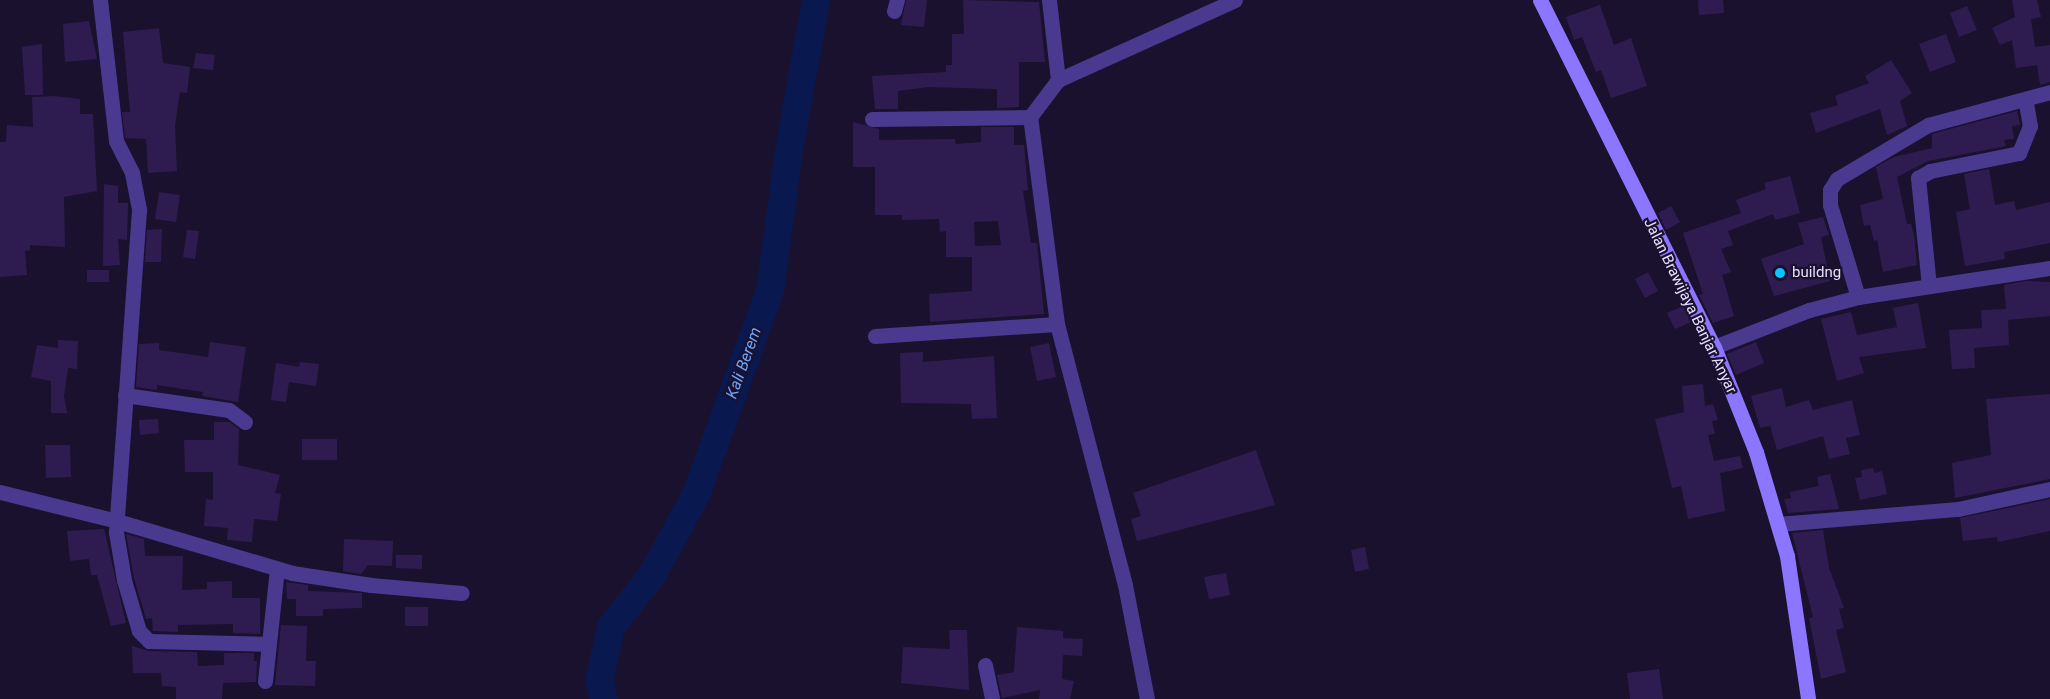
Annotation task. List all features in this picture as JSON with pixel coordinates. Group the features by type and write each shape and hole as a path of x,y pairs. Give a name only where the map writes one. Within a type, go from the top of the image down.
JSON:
{"street":[{"path":"100,0 116,141 132,173 139,210 117,521 124,580 145,639 175,645 269,644"},
{"path":"1049,0 1058,80"},
{"path":"1147,699 1125,585 1057,324 1030,117 1058,80 1235,0"},
{"name":"Jalan Brawijaya Banjar Anyar","path":"1540,0 1714,347 1760,462 1791,581 1808,699"},
{"path":"1858,297 1830,205 1830,190 1837,179 1928,125 2050,92"},
{"path":"1929,286 1918,178 1930,171 2016,155 2030,126 2025,99"},
{"path":"872,119 1030,117"},
{"path":"1714,347 1809,310 1858,297 2050,268"},
{"path":"875,336 1057,324"},
{"path":"125,395 229,410 245,422"},
{"path":"1778,524 1958,509 2050,489"},
{"path":"0,492 117,521 277,569 371,585 462,593"},
{"path":"265,681 277,569"},
{"path":"985,665 992,699"}],"building":[{"path":"906,0 927,0 924,27 901,25"},
{"path":"963,0 1039,2 1045,62 1019,62 1019,107 997,108 997,89 929,87 898,91 898,109 875,109 872,76 946,72 946,65 952,65 952,34 964,34"},
{"path":"1698,0 1723,0 1724,13 1699,15"},
{"path":"2012,0 2037,0 2041,17 2031,19 2035,47 2050,45 2050,82 2040,85 2037,65 2016,68 2012,40 2000,45 1992,28 2015,17"},
{"path":"1600,5 1614,45 1631,38 1647,86 1611,98 1601,70 1596,72 1582,37 1574,40 1566,17"},
{"path":"1967,6 1977,30 1959,37 1950,13"},
{"path":"89,21 97,59 65,62 63,24"},
{"path":"159,28 163,63 190,67 187,93 180,92 175,125 177,171 148,173 146,139 125,138 122,112 130,112 123,32"},
{"path":"1946,34 1956,62 1930,72 1919,44"},
{"path":"42,44 43,95 25,95 22,47"},
{"path":"196,53 215,55 213,70 193,68"},
{"path":"1891,60 1912,93 1900,101 1907,126 1887,135 1880,109 1816,133 1810,113 1838,105 1835,96 1869,83 1865,76"},
{"path":"54,96 80,99 80,114 93,114 97,191 64,197 65,247 30,245 30,250 25,251 27,275 0,277 0,142 6,142 7,125 33,127 32,97"},
{"path":"2017,111 2020,125 2012,126 2014,139 2004,140 2006,146 1928,161 1897,177 1907,224 1911,224 1914,235 1917,265 1883,272 1877,240 1874,241 1870,225 1864,226 1860,205 1883,199 1876,167 1894,157 1932,148 1932,134"},
{"path":"853,122 879,129 879,140 955,139 956,144 981,142 981,127 1014,127 1014,145 1024,145 1028,190 1023,191 1031,243 1037,243 1044,314 930,322 929,294 972,291 972,257 946,257 946,231 940,232 939,219 902,220 902,215 875,215 875,167 853,167","holes":["998,221 1001,245 975,246 974,222"]},
{"path":"1989,169 1995,205 2014,201 2016,210 2050,202 2050,243 2004,252 2005,259 1965,266 1956,212 1970,209 1964,174"},
{"path":"1790,176 1800,213 1775,220 1773,214 1728,231 1733,245 1721,249 1731,272 1722,275 1734,316 1713,323 1699,295 1703,294 1683,233 1741,213 1736,200 1766,189 1764,183"},
{"path":"104,184 118,186 118,203 128,203 127,240 118,239 120,265 103,266"},
{"path":"159,192 180,195 176,222 155,219"},
{"path":"1671,206 1680,222 1666,230 1658,213"},
{"path":"1823,217 1829,235 1821,237 1830,281 1774,296 1761,259 1804,244 1798,223"},
{"path":"162,229 161,262 145,262 147,230"},
{"path":"187,230 199,231 195,259 183,257"},
{"path":"87,270 109,270 109,282 87,282"},
{"path":"1648,272 1658,291 1645,298 1635,279"},
{"path":"2026,281 2050,282 2050,316 2008,320 2009,345 1974,348 1975,368 1952,369 1949,330 1982,328 1981,310 2006,309 2004,285"},
{"path":"1918,303 1926,348 1859,357 1864,373 1837,381 1821,319 1851,312 1857,335 1897,327 1893,308"},
{"path":"1683,306 1691,322 1675,329 1667,313"},
{"path":"58,340 78,341 77,369 68,368 64,396 67,413 51,413 51,381 31,377 37,345 58,348"},
{"path":"210,342 246,347 238,402 202,396 203,392 157,385 157,390 136,387 139,344 159,343 159,350 208,357"},
{"path":"1756,342 1764,363 1736,375 1727,354"},
{"path":"1049,343 1056,377 1037,381 1030,347"},
{"path":"923,352 923,362 994,356 997,418 972,419 971,404 901,403 900,353"},
{"path":"300,362 319,364 316,386 289,382 286,402 271,400 276,363 299,367"},
{"path":"1703,384 1705,406 1713,404 1718,420 1712,421 1715,434 1708,435 1714,461 1740,456 1743,468 1720,473 1725,511 1688,519 1681,486 1672,488 1655,419 1684,412 1682,386"},
{"path":"1782,388 1786,407 1809,400 1813,410 1852,400 1860,435 1846,438 1850,454 1829,459 1823,436 1777,450 1770,426 1760,428 1751,396"},
{"path":"2050,394 2050,479 1955,498 1952,463 1991,455 1986,399"},
{"path":"158,419 159,433 140,435 139,420"},
{"path":"214,422 229,422 239,429 238,465 280,475 275,493 281,494 277,521 254,519 252,542 227,540 228,528 204,526 206,499 213,500 213,472 185,472 184,440 214,440"},
{"path":"302,439 337,439 337,460 302,460"},
{"path":"45,445 70,445 71,477 46,478"},
{"path":"1256,450 1275,505 1137,541 1131,519 1141,516 1133,493"},
{"path":"1873,468 1874,473 1882,471 1887,494 1860,500 1855,478 1862,477 1861,470"},
{"path":"1830,474 1839,509 1788,513 1784,499 1791,498 1790,492 1819,486 1817,477"},
{"path":"2050,499 2050,531 1998,542 1997,537 1963,541 1960,518"},
{"path":"104,529 126,623 111,626 97,575 91,575 89,559 70,561 67,531"},
{"path":"1823,530 1829,568 1844,608 1839,609 1844,628 1836,630 1846,672 1821,679 1809,618 1813,617 1792,533"},
{"path":"126,534 144,539 145,556 183,556 182,590 207,589 207,582 232,581 232,598 260,598 260,634 233,633 233,624 178,625 178,632 153,631 152,618 146,619 134,578"},
{"path":"344,539 393,541 392,566 368,565 361,574 343,571"},
{"path":"1365,547 1369,569 1355,572 1351,550"},
{"path":"396,555 422,555 422,569 396,568"},
{"path":"1226,573 1230,595 1209,599 1204,577"},
{"path":"286,582 308,585 308,591 362,593 362,608 323,609 323,616 296,616 296,599 287,599"},
{"path":"405,607 428,607 428,626 405,626"},
{"path":"281,625 307,626 306,661 316,661 315,686 275,685"},
{"path":"1017,627 1063,631 1063,638 1083,639 1082,656 1063,655 1062,679 1074,681 1070,699 1039,699 1040,690 1002,698 997,675 1014,672"},
{"path":"949,630 967,630 969,690 901,683 903,647 950,649"},
{"path":"132,646 149,651 197,652 198,666 224,665 224,653 254,653 254,661 257,661 256,682 223,683 222,699 176,699 176,687 162,686 161,673 133,673"},
{"path":"1659,669 1663,699 1630,699 1627,673"}],"waterway":[{"name":"Kali Berem","path":"604,699 599,682 611,627 652,575 696,495 770,291 789,150 816,0"}],"place":[{"name":"buildng","path":"1780,273"}]}
